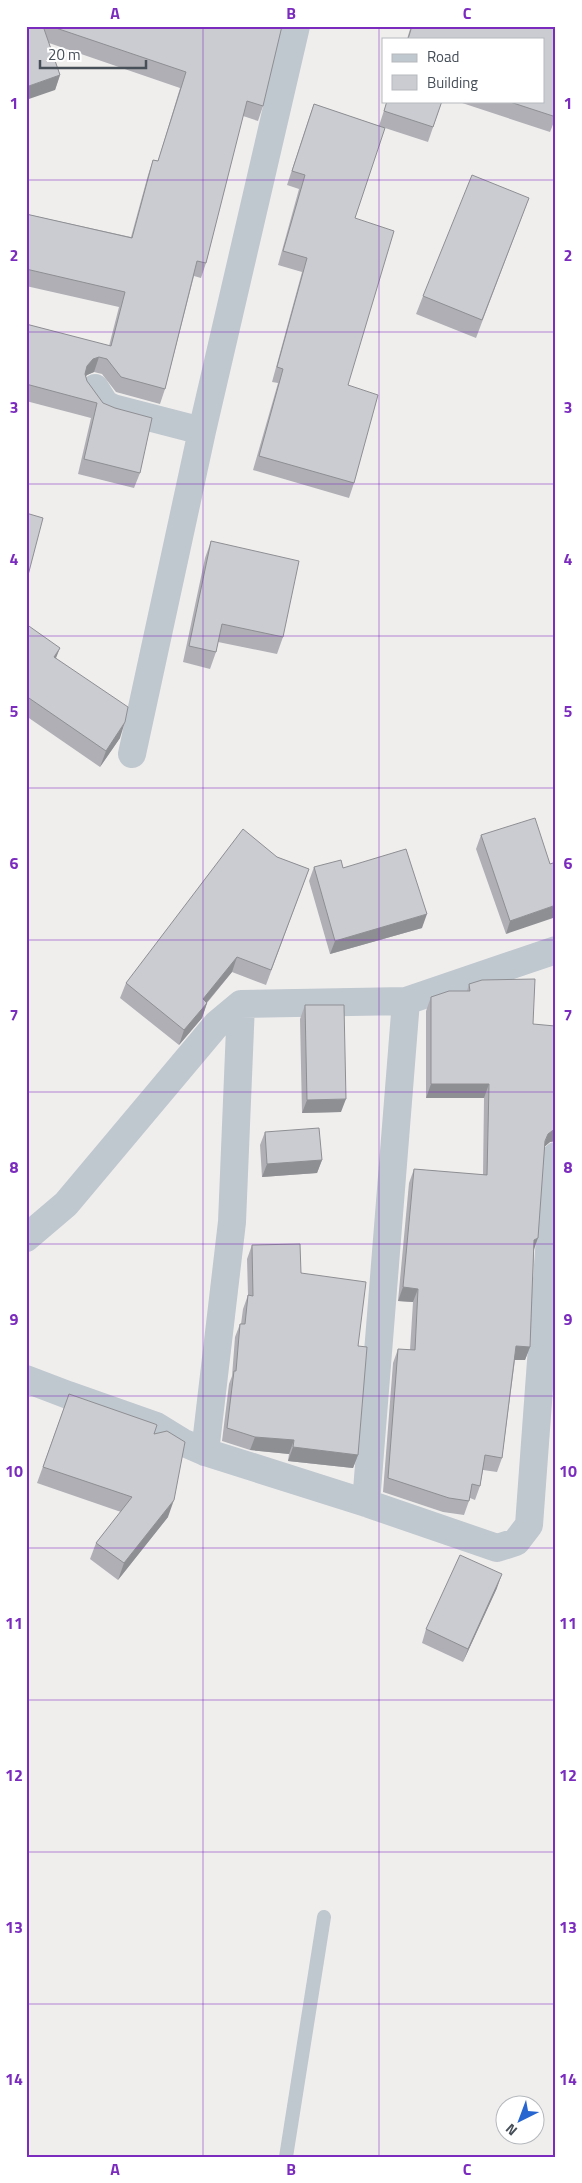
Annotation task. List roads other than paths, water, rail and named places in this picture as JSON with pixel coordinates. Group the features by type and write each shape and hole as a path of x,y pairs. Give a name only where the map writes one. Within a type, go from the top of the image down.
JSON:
{"street":[{"path":"132,754 202,431 296,26"},
{"path":"95,388 105,404 113,408 202,431"},
{"path":"26,1238 66,1204 217,1024 241,1004 406,1001 556,950"},
{"path":"366,1503 406,1001"},
{"path":"205,1452 232,1222 241,1004"},
{"path":"26,1378 156,1426 182,1442 205,1452 366,1503 496,1548 516,1542 528,1525 556,1156"}],"lane":[{"path":"286,2157 324,1917"}]}
